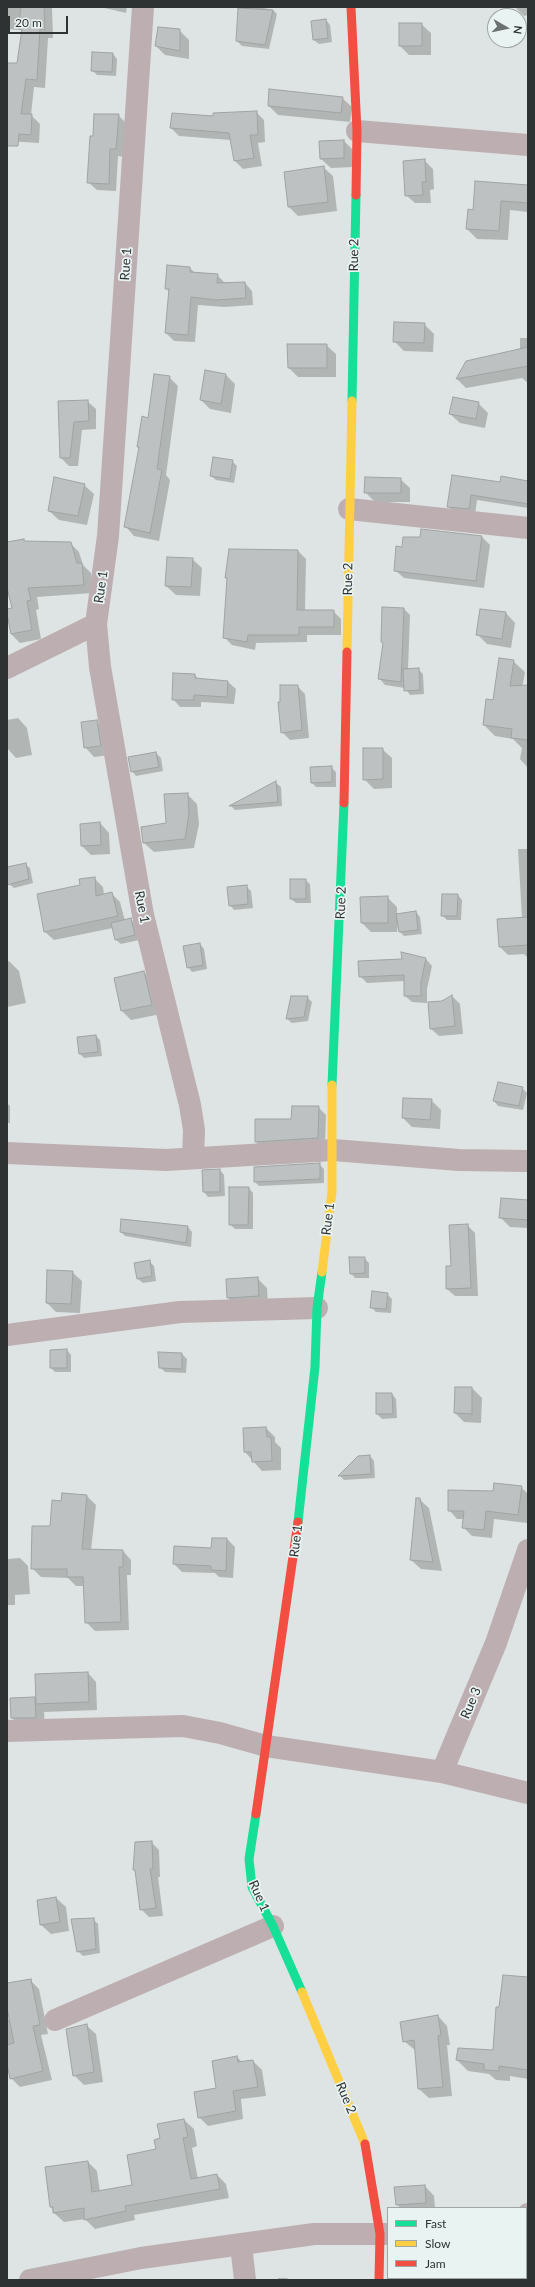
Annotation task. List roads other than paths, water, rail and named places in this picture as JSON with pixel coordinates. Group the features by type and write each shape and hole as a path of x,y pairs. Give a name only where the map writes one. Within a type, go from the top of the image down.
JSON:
{"street":[{"name":"Rue 1","path":"143,7 108,536 96,624 100,668 143,915 190,1105 194,1130 193,1158"},
{"name":"Rue 2","path":"333,1150 332,1060 338,972 343,832 357,131 351,7"},
{"path":"357,131 528,145"},
{"path":"349,509 528,528"},
{"path":"7,668 96,624"},
{"name":"Rue 1","path":"273,1926 252,1887 249,1859 287,1610 303,1486 315,1367 317,1308 332,1192 333,1150"},
{"path":"7,1152 118,1159 166,1160 333,1150 459,1160 528,1161"},
{"path":"7,1335 180,1312 317,1308"},
{"name":"Rue 3","path":"442,1772 496,1643 528,1550"},
{"path":"7,1731 183,1726 220,1732 266,1746 442,1772 528,1793"},
{"path":"55,2020 273,1926"},
{"name":"Rue 2","path":"273,1926 367,2149 384,2234 379,2280"},
{"path":"30,2280 141,2258 314,2234 384,2234"},
{"path":"241,2244 245,2280"}]}
